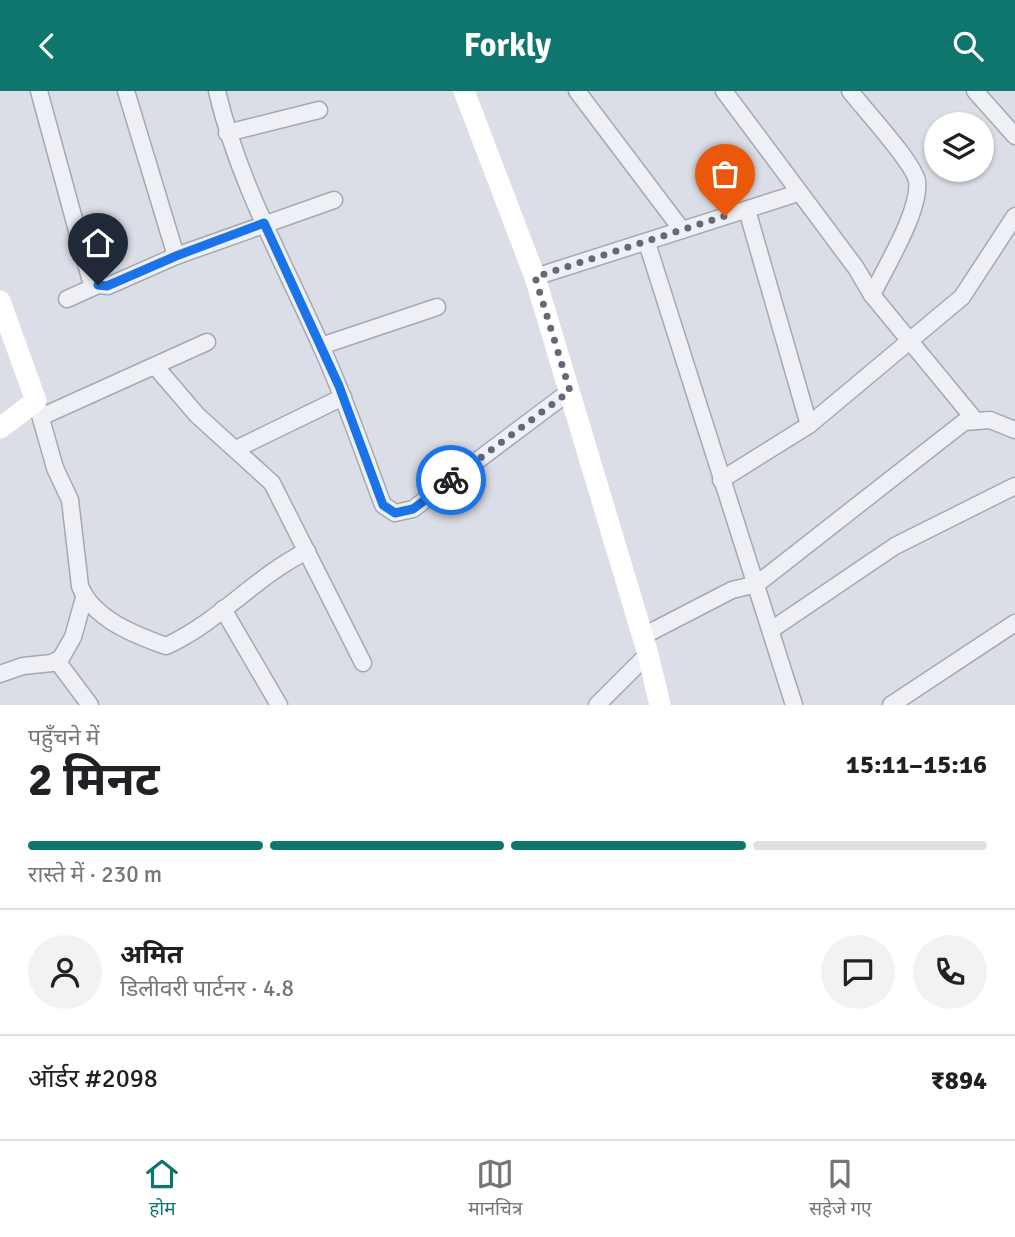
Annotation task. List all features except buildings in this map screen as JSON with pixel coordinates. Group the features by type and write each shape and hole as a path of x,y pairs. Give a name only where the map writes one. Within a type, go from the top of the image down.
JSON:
{"street":[{"path":"39,91 90,278 98,285"},
{"path":"126,91 176,256"},
{"path":"217,91 227,133 264,223 343,397 383,505 395,513 413,509 570,391"},
{"path":"464,91 535,277 645,645 660,705"},
{"path":"577,91 682,230"},
{"path":"724,91 856,268 872,295 975,420"},
{"path":"850,91 917,180 915,203 872,295"},
{"path":"975,91 1015,136"},
{"path":"227,133 319,110"},
{"path":"535,277 798,193"},
{"path":"67,299 98,285 107,286 176,256 264,223 334,200"},
{"path":"747,209 809,425"},
{"path":"721,480 809,425 962,297 1015,216"},
{"path":"647,243 794,705"},
{"path":"0,301 39,409 55,468 70,501 75,529 75,559 85,598 97,612 166,646 223,609 280,564 307,551"},
{"path":"321,346 437,307"},
{"path":"0,428 39,409 155,366 207,342"},
{"path":"155,366 197,415 272,483 363,663"},
{"path":"236,449 343,397"},
{"path":"597,705 645,645 732,590 757,584 964,422 990,420 1015,430"},
{"path":"771,631 895,546 1015,486"},
{"path":"0,674 23,666 57,661 67,651 85,598"},
{"path":"223,609 279,705"},
{"path":"891,705 1015,623"},
{"path":"57,661 90,705"}],"way so far":[{"path":"451,480 570,391 535,277 725,216"}],"route":[{"path":"98,285 107,286 176,256 264,223 339,386 383,505 395,513 413,509 451,480"}]}
